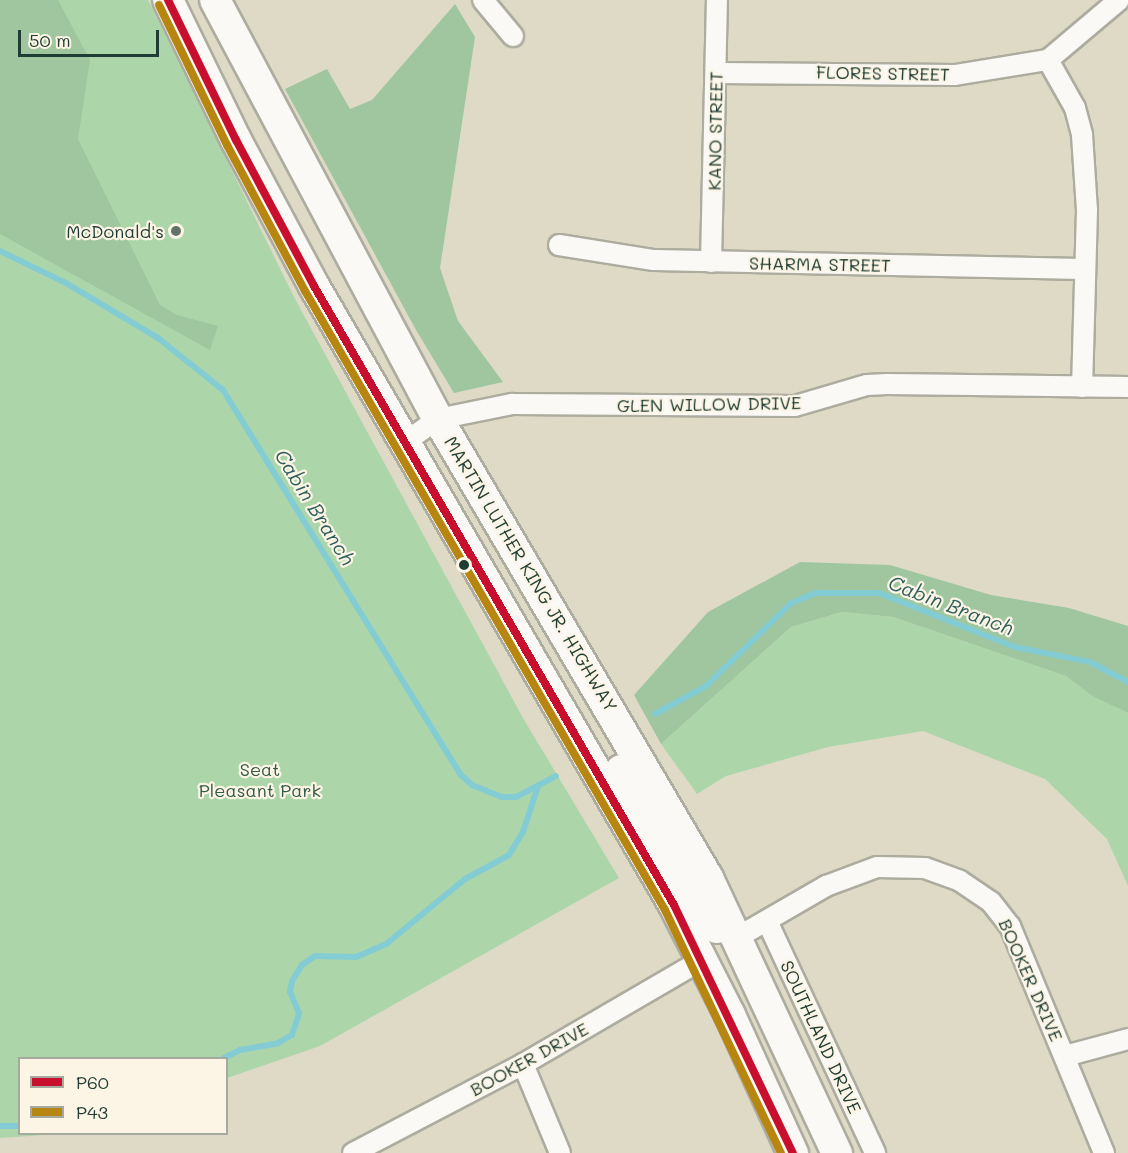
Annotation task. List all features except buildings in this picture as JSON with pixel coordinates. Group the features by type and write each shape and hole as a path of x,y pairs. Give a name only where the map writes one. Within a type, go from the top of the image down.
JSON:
{"main road":[{"path":"168,0 264,193 405,442 634,833 702,960 793,1153"},
{"name":"MARTIN LUTHER KING JR. HIGHWAY","path":"215,0 438,419 670,809 738,937 835,1148"},
{"path":"566,718 589,730 612,756 705,918 720,932 738,937"},
{"path":"702,960 714,956 732,962 804,1111 821,1136 835,1148"}],"street":[{"path":"483,0 513,36"},
{"name":"KANO STREET","path":"711,262 717,0"},
{"path":"1082,387 1082,270 1087,210 1082,135 1075,108 1048,60 1119,0"},
{"name":"FLORES STREET","path":"717,73 955,75 1048,60"},
{"name":"SHARMA STREET","path":"559,245 629,258 711,262 1082,270"},
{"name":"GLEN WILLOW DRIVE","path":"405,442 438,419 512,404 795,406 852,388 887,384 1128,387"},
{"name":"BOOKER DRIVE","path":"738,937 826,886 877,867 913,867 948,876 991,902 1010,926 1104,1153"},
{"name":"SOUTHLAND DRIVE","path":"767,921 875,1153"},
{"name":"BOOKER DRIVE","path":"355,1153 523,1064 702,960"},
{"path":"1065,1056 1128,1039"},
{"path":"523,1064 560,1153"}],"green space":[{"name":"Seat Pleasant Park","path":"0,0 148,0 294,297 523,718 619,878 320,1046 228,1078 228,1057 18,1057 18,1135 44,1135 0,1138"},
{"path":"0,0 58,0 90,60 78,139 160,305 177,315 218,326 210,350 0,234"},
{"path":"455,4 475,37 440,268 458,321 503,382 454,393 416,330 285,89 327,69 350,109 372,100"},
{"path":"800,562 890,565 991,595 1069,608 1128,626 1128,713 1092,696 1066,676 893,617 842,612 791,627 661,744 634,695 708,612"},
{"path":"842,612 893,617 1066,676 1092,696 1128,713 1128,886 1107,839 1045,779 923,731 828,747 726,776 697,794 661,744 791,627"}],"waterway":[{"name":"Cabin Branch","path":"0,251 66,283 158,338 223,390 461,775 472,785 502,797 516,797 556,776"},
{"name":"Cabin Branch","path":"655,714 706,686 791,603 816,593 879,593 1015,647 1090,662 1128,682"},
{"path":"226,1057 240,1050 278,1043 292,1035 299,1013 290,992 292,981 302,965 315,956 356,957 386,944 465,879 509,855 523,832 538,786"},
{"path":"0,1126 18,1126"}],"transit line":[{"name":"P60","path":"168,0 236,140 314,286 674,905 793,1153"},
{"name":"P43","path":"159,5 227,145 305,291 665,910 781,1153"}],"place":[{"name":"McDonald's","path":"176,231"}]}
